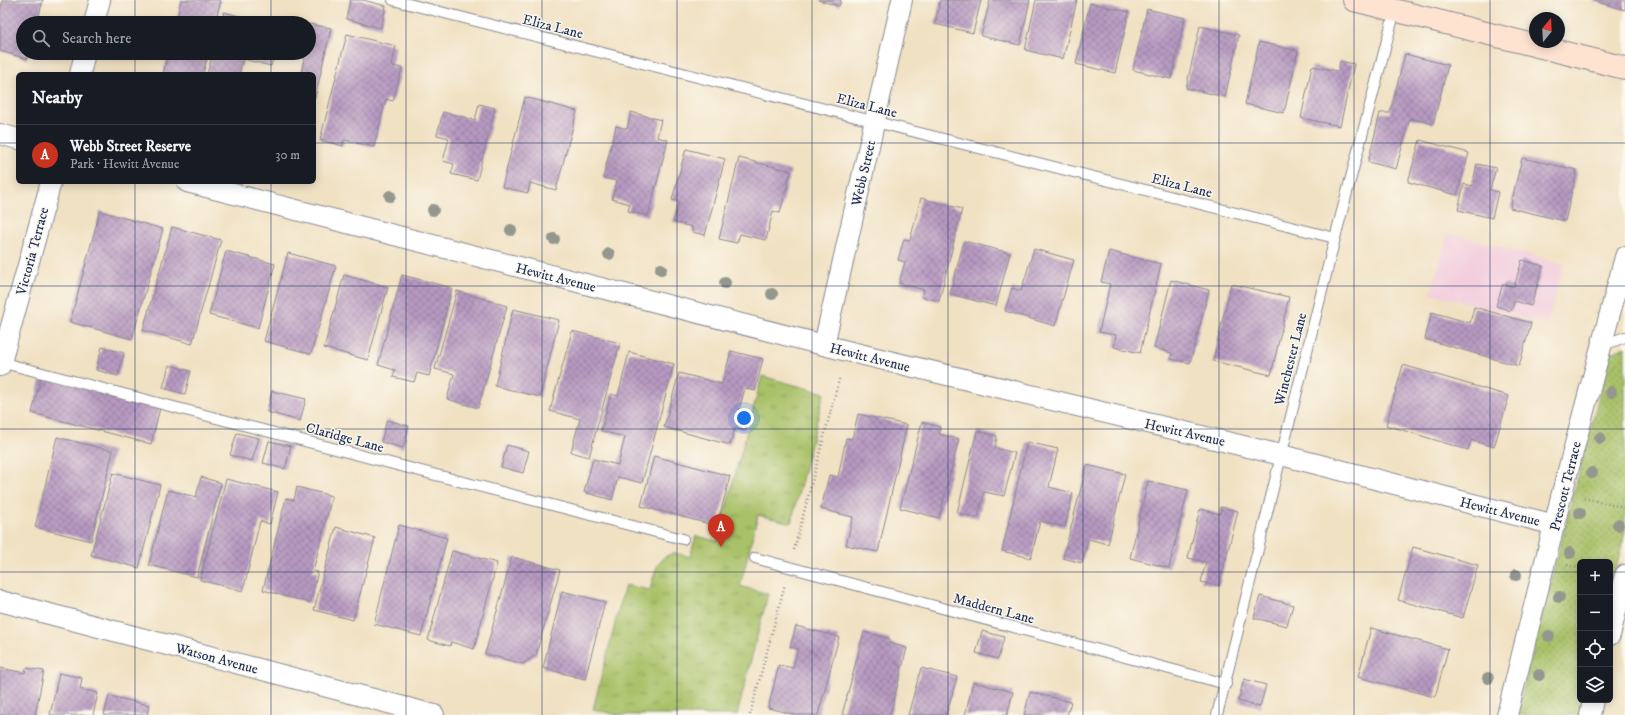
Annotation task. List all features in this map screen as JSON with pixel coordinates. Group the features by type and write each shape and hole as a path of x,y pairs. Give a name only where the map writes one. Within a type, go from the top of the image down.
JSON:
{"main road":[{"path":"1354,0 1396,5 1625,68"}],"street":[{"path":"96,16 100,0"},
{"name":"Webb Street","path":"824,345 902,0"},
{"path":"81,72 84,60"},
{"path":"0,134 16,138"},
{"name":"Victoria Terrace","path":"0,364 49,184"},
{"name":"Hewitt Avenue","path":"195,184 824,345 1281,455 1555,524"},
{"name":"Prescott Terrace","path":"1508,713 1555,524 1625,257"},
{"path":"1611,631 1625,575"},
{"name":"Watson Avenue","path":"0,600 434,715"},
{"path":"1590,715 1593,703"}],"lane":[{"name":"Eliza Lane","path":"393,0 1335,238"},
{"name":"Winchester Lane","path":"1218,715 1335,238 1396,5"},
{"path":"1601,346 1625,337"},
{"name":"Claridge Lane","path":"0,364 683,539"},
{"name":"Maddern Lane","path":"755,558 1226,684"}],"path":[{"path":"750,715 840,376"},
{"path":"1582,498 1625,508"}],"shaded area":[{"path":"1448,233 1564,264 1547,324 1431,293"}],"green space":[{"path":"1625,347 1625,532 1613,582 1613,559 1577,559 1577,703 1582,703 1579,715 1518,715 1517,713 1608,361 1612,353"},
{"path":"762,376 824,393 791,523 758,515 740,586 768,594 737,715 618,715 593,709 625,585 650,590 655,572 665,557 670,554 677,554 690,557 696,536 717,541"}],"building":[{"path":"3,0 43,0 39,16 16,16 16,56 0,51 0,11"},
{"path":"181,0 221,0 217,16 178,16"},
{"path":"350,0 363,0 386,6 381,28 346,19"},
{"path":"818,0 841,0 839,6"},
{"path":"940,0 981,0 973,33 935,24"},
{"path":"990,0 1030,0 1020,45 981,36"},
{"path":"1036,0 1077,0 1063,59 1025,50"},
{"path":"1591,0 1625,0 1625,10"},
{"path":"1090,3 1129,12 1115,73 1076,64"},
{"path":"1147,9 1185,18 1171,79 1133,70"},
{"path":"224,12 239,16 223,16"},
{"path":"316,25 331,28 316,94 316,72 301,72 304,60 316,60"},
{"path":"1200,26 1239,35 1225,97 1186,88"},
{"path":"347,34 396,46 392,66 402,68 393,101 386,99 374,147 344,140 343,146 320,140"},
{"path":"1259,42 1298,51 1284,113 1245,104"},
{"path":"1405,54 1448,65 1433,124 1410,118 1396,169 1368,162 1380,113 1390,113"},
{"path":"166,60 206,60 203,72 163,72"},
{"path":"211,60 243,60 240,72 208,72"},
{"path":"247,60 273,60 271,66"},
{"path":"1340,61 1354,64 1340,126 1301,118 1312,66 1338,71"},
{"path":"525,97 577,111 556,190 530,183 528,193 502,187"},
{"path":"479,104 495,108 477,180 451,174 454,164 443,161 449,138 437,135 443,112 475,120"},
{"path":"631,112 661,120 657,137 668,140 648,216 628,211 630,204 612,199 617,181 603,178 616,126 627,129"},
{"path":"1420,140 1469,153 1457,195 1408,182"},
{"path":"686,149 725,159 705,235 692,232 692,227 673,222 679,202 672,200"},
{"path":"739,158 791,171 780,213 773,211 766,240 740,234 737,243 719,239"},
{"path":"1522,158 1577,170 1565,221 1510,208"},
{"path":"1477,164 1496,168 1490,190 1498,192 1492,218 1458,210 1464,184 1472,186"},
{"path":"921,198 962,209 939,301 922,297 924,290 899,283 905,262 898,260 904,239 910,240"},
{"path":"100,211 163,229 132,339 70,322"},
{"path":"172,227 221,240 192,344 143,330"},
{"path":"964,241 1010,253 996,306 950,294"},
{"path":"1034,249 1074,260 1055,326 1005,311 1012,288 1021,291"},
{"path":"226,251 275,264 258,328 209,315"},
{"path":"1109,251 1161,264 1140,353 1114,347 1116,335 1099,332 1110,284 1101,282"},
{"path":"288,253 336,266 311,354 264,341"},
{"path":"1522,260 1543,266 1531,306 1515,301 1511,311 1496,306 1503,284 1514,287"},
{"path":"344,275 388,287 368,360 324,348"},
{"path":"402,275 452,288 429,376 417,373 414,382 393,377 395,370 378,365"},
{"path":"1171,280 1209,290 1190,363 1171,359 1172,353 1154,348"},
{"path":"1231,284 1289,297 1271,375 1213,361"},
{"path":"457,291 507,306 478,408 447,399 454,374 435,369"},
{"path":"1474,307 1531,323 1519,366 1425,339 1432,312 1470,323"},
{"path":"513,309 559,320 540,397 495,386"},
{"path":"572,331 620,343 589,457 571,452 580,419 550,411"},
{"path":"102,347 124,353 118,376 96,370"},
{"path":"731,351 763,359 755,391 745,388 739,410 750,413 745,431 735,428 730,445 664,427 679,373 722,384"},
{"path":"629,352 674,364 642,483 618,477 612,500 584,492 593,459 618,465 625,437 601,431 611,394 618,396"},
{"path":"169,365 191,371 185,394 163,388"},
{"path":"1403,365 1509,396 1494,447 1471,440 1468,450 1386,425"},
{"path":"41,377 160,408 151,444 32,413"},
{"path":"272,391 306,399 300,421 267,412"},
{"path":"858,414 907,425 878,552 846,545 853,517 821,509 829,475 838,477 846,438 852,439"},
{"path":"387,420 409,426 403,448 381,442"},
{"path":"922,422 940,427 939,434 959,439 939,518 900,508"},
{"path":"977,431 997,436 995,448 1015,453 1004,496 984,492 978,518 957,513"},
{"path":"237,433 259,438 252,461 230,455"},
{"path":"57,437 113,451 91,541 35,527"},
{"path":"269,441 291,446 285,469 263,463"},
{"path":"1027,442 1058,449 1049,487 1073,493 1065,527 1040,521 1031,558 1002,551"},
{"path":"507,445 529,451 523,473 501,467"},
{"path":"654,456 730,476 717,526 641,506"},
{"path":"1087,465 1125,474 1108,544 1088,539 1082,563 1063,558"},
{"path":"113,473 160,485 139,568 91,555"},
{"path":"201,477 221,483 197,577 149,565 168,490 196,497"},
{"path":"226,479 278,492 270,524 260,521 243,591 200,580"},
{"path":"1148,481 1188,490 1169,568 1130,558"},
{"path":"297,487 332,496 313,571 318,572 310,603 263,590 286,498 294,500"},
{"path":"1221,507 1238,511 1219,586 1201,582 1206,562 1188,558 1200,509 1220,514"},
{"path":"399,525 447,538 421,636 374,624"},
{"path":"336,527 375,538 353,620 314,610"},
{"path":"1413,547 1478,565 1463,618 1398,600"},
{"path":"452,551 497,563 474,649 451,642 450,646 428,640"},
{"path":"512,557 560,570 536,655 523,664 485,654"},
{"path":"562,591 605,602 585,679 543,668"},
{"path":"1260,596 1293,605 1287,626 1254,618"},
{"path":"796,626 839,637 818,715 796,715 768,708 779,665 793,668 798,649 790,647"},
{"path":"1371,628 1448,649 1435,697 1358,677"},
{"path":"982,631 1004,637 998,659 976,653"},
{"path":"864,632 890,639 889,643 907,648 890,715 842,715"},
{"path":"0,668 25,673 26,668 44,671 35,715 0,715"},
{"path":"921,668 957,677 946,715 908,715"},
{"path":"59,673 82,678 80,689 98,693 93,715 50,715"},
{"path":"1244,679 1266,685 1260,707 1238,701"},
{"path":"973,682 1013,692 1007,715 965,715"},
{"path":"1030,692 1071,702 1067,715 1024,715"},
{"path":"109,696 149,705 147,715 104,715"}],"place":[{"name":"Webb Street Reserve","path":"721,547"}]}
